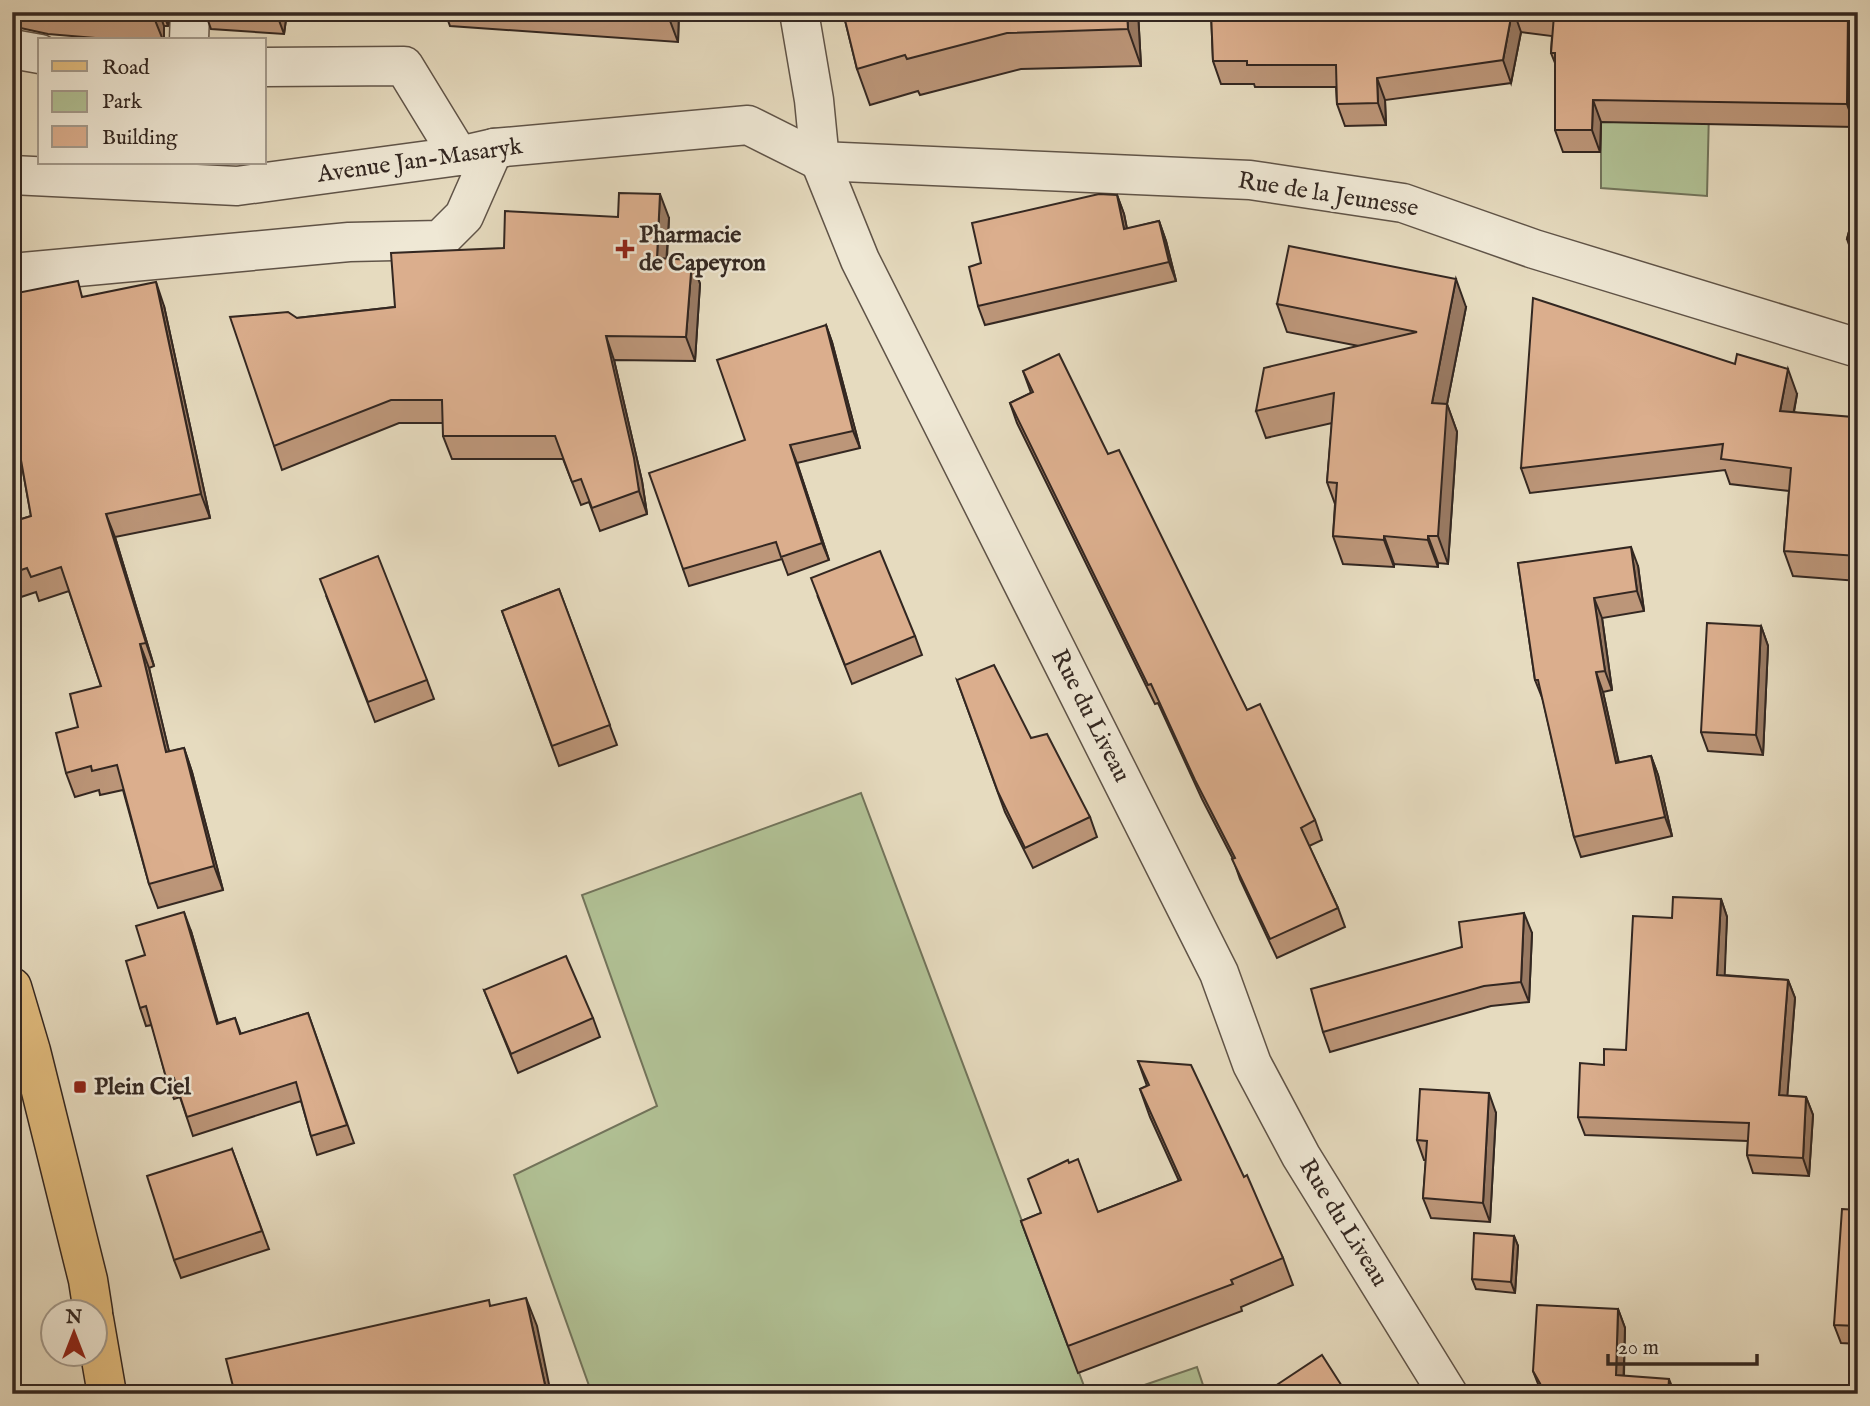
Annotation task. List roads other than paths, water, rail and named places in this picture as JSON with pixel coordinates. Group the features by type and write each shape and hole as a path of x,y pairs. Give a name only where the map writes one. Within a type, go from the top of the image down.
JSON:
{"main road":[{"path":"12,987 31,1051 91,1298"},
{"path":"102,1368 107,1394"}],"street":[{"path":"189,38 190,12"},
{"name":"Rue du Liveau","path":"799,12 814,100 820,161 860,260 1219,973 1252,1064 1301,1156 1448,1394"},
{"path":"12,49 38,54"},
{"path":"12,273 328,244 440,240 464,216 477,152 404,66 266,67"},
{"name":"Avenue Jan-Masaryk","path":"12,175 237,186 477,152 748,125 820,161"},
{"name":"Rue de la Jeunesse","path":"820,161 1250,180 1403,203 1534,249 1858,348"}],"place":[{"name":"Pharmacie de Capeyron","path":"625,249"},
{"name":"Plein Ciel","path":"80,1087"}]}
